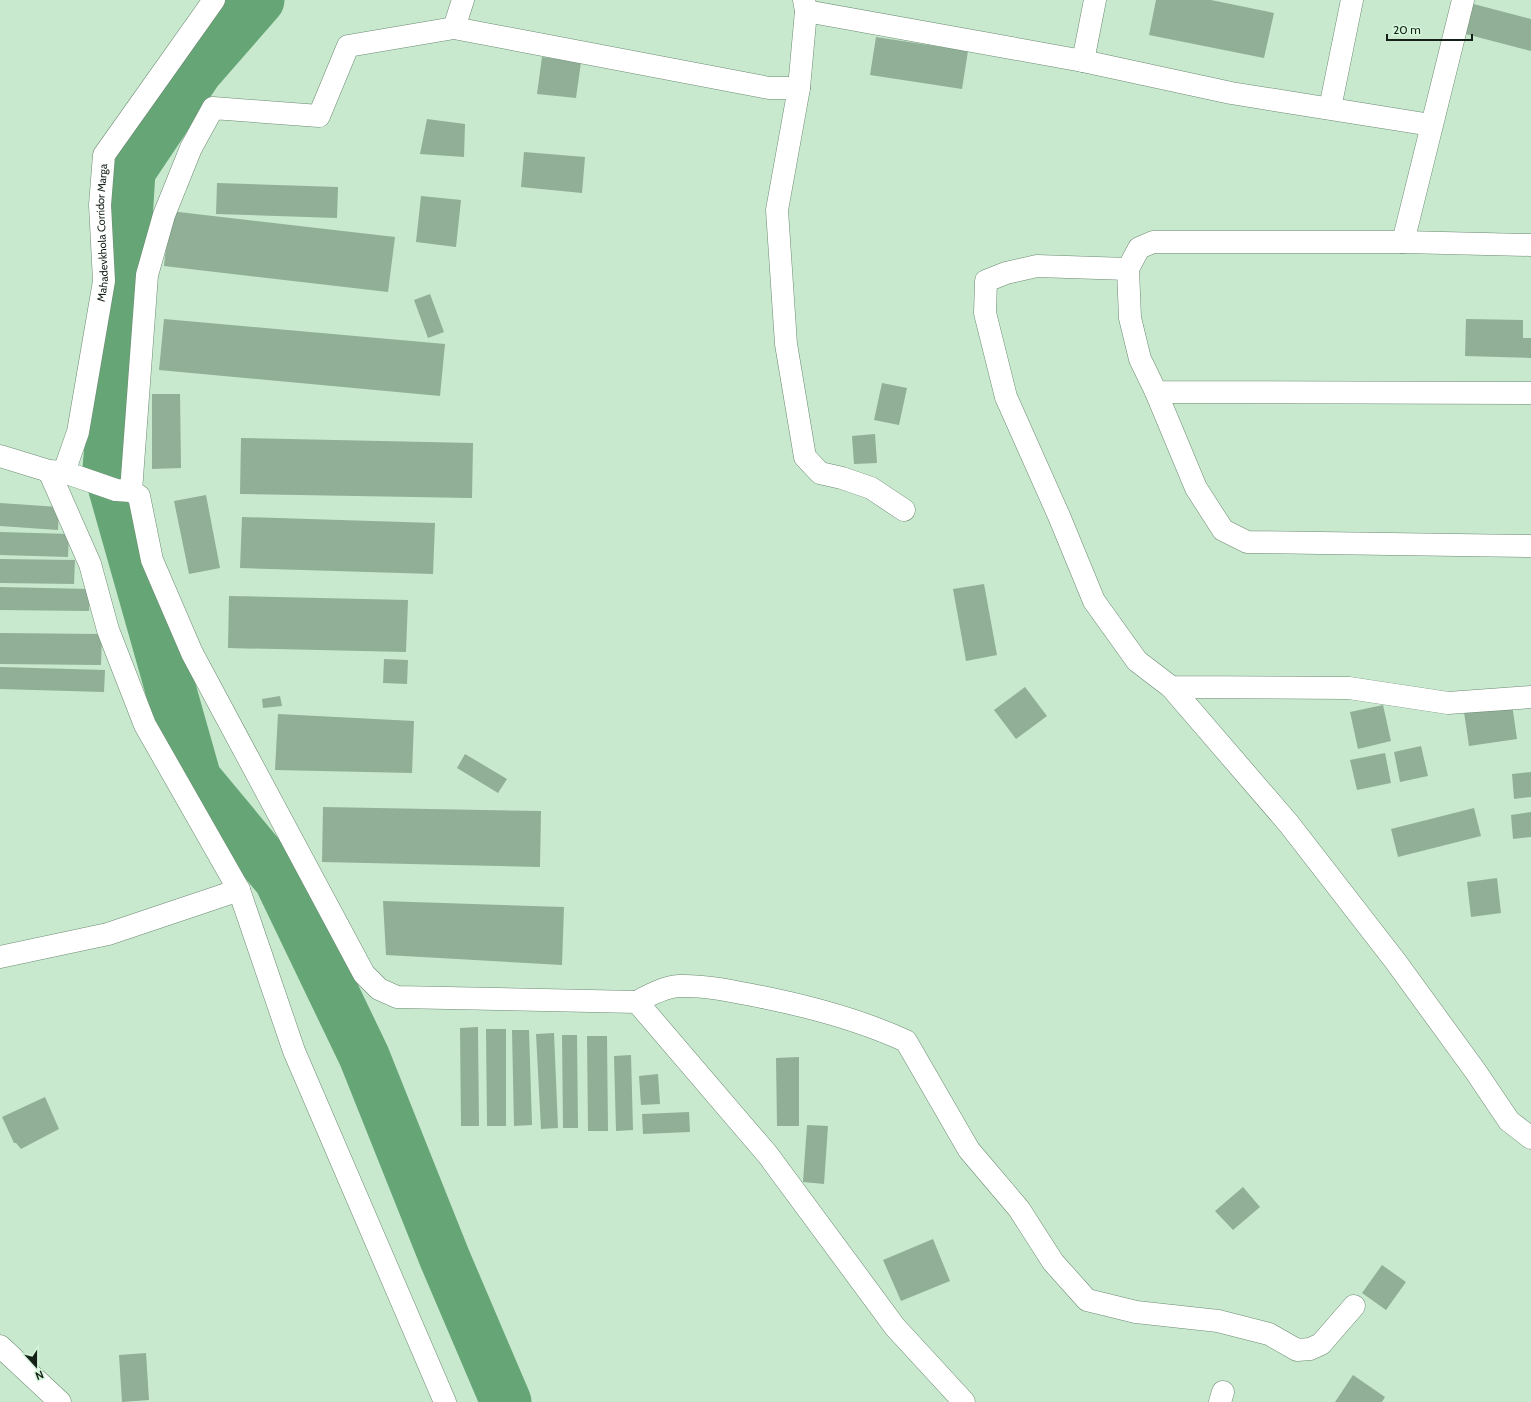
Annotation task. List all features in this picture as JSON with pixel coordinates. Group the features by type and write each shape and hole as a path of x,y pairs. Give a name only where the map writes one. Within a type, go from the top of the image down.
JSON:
{"street":[{"name":"Mahadevkhola Corridor Marga","path":"57,472 78,432 104,281 100,205 104,155 214,0"},
{"path":"454,28 463,0"},
{"path":"1083,61 1095,0"},
{"path":"1330,108 1352,0"},
{"path":"1403,242 1463,0"},
{"path":"904,510 871,488 842,478 820,473 805,457 786,344 777,210 799,88 805,5 1083,61 1231,93 1431,125"},
{"path":"124,491 148,275 167,208 191,148 213,108 319,116 348,46 454,28 769,88 799,88"},
{"path":"1531,245 1403,242 1153,242 1139,248 1128,269 1130,318 1140,359 1156,392 1196,488 1223,530 1247,542 1531,546"},
{"path":"1128,269 1037,266 1006,272 986,281 985,313 1006,397 1059,516 1094,601 1137,661 1172,687 1298,836 1396,962 1476,1072 1509,1121 1531,1138"},
{"path":"1156,392 1531,393"},
{"path":"0,456 139,496 152,560 192,653 364,974 379,989 397,997 637,1002 650,994 678,986 728,991 814,1008 887,1032 906,1041 969,1150 1019,1209 1053,1262 1087,1300 1136,1312 1218,1321 1269,1334 1296,1350 1310,1349 1321,1344 1354,1306"},
{"path":"57,472 90,564 108,630 145,725 238,890 294,1051 445,1402"},
{"path":"1172,687 1349,688 1448,703 1531,697"},
{"path":"0,957 108,934 238,890"},
{"path":"637,1002 768,1155 895,1327 964,1402"},
{"path":"0,1346 60,1402"}],"building":[{"path":"1156,0 1211,0 1274,13 1264,58 1149,35"},
{"path":"1466,2 1531,19 1531,51 1458,32"},
{"path":"876,37 968,51 962,89 870,75"},
{"path":"542,57 581,62 576,98 537,94"},
{"path":"427,119 465,124 464,157 420,154"},
{"path":"524,152 585,157 582,193 521,187"},
{"path":"217,183 338,187 337,218 216,214"},
{"path":"421,196 461,200 456,247 416,242"},
{"path":"170,211 395,237 388,292 164,266"},
{"path":"430,294 444,332 428,338 414,300"},
{"path":"164,319 445,344 440,396 159,370"},
{"path":"1466,319 1523,320 1523,338 1531,338 1531,358 1465,356"},
{"path":"882,383 907,388 899,425 874,420"},
{"path":"152,394 180,394 181,468 152,469"},
{"path":"875,434 877,463 854,464 852,436"},
{"path":"241,438 473,443 472,498 240,494"},
{"path":"206,495 220,568 189,574 174,501"},
{"path":"0,503 59,507 58,530 0,526"},
{"path":"242,517 435,523 433,574 240,568"},
{"path":"0,532 69,534 68,557 0,555"},
{"path":"0,559 75,560 74,584 0,583"},
{"path":"984,584 997,655 966,661 953,589"},
{"path":"0,587 90,589 89,611 0,610"},
{"path":"229,596 408,600 406,652 228,648"},
{"path":"0,633 102,634 101,665 0,664"},
{"path":"384,659 408,660 407,684 383,683"},
{"path":"0,667 105,670 104,692 0,689"},
{"path":"1025,687 1047,716 1016,739 994,710"},
{"path":"280,696 282,706 263,708 262,699"},
{"path":"1512,704 1517,739 1469,746 1464,712"},
{"path":"1383,705 1391,741 1358,749 1350,712"},
{"path":"278,714 414,721 412,773 275,770"},
{"path":"1421,746 1428,776 1400,782 1394,752"},
{"path":"1385,753 1391,783 1357,790 1350,760"},
{"path":"465,754 507,779 498,793 457,768"},
{"path":"1531,772 1531,797 1514,799 1512,774"},
{"path":"323,807 541,811 540,867 322,862"},
{"path":"1474,808 1481,836 1398,857 1391,829"},
{"path":"1531,812 1531,837 1513,839 1511,815"},
{"path":"1497,878 1501,913 1471,917 1467,882"},
{"path":"383,901 564,907 562,965 386,955"},
{"path":"478,1027 479,1126 461,1126 460,1028"},
{"path":"486,1029 506,1029 506,1126 487,1126"},
{"path":"512,1030 529,1030 532,1125 514,1126"},
{"path":"554,1033 558,1128 541,1129 536,1034"},
{"path":"562,1035 577,1035 578,1128 563,1128"},
{"path":"587,1036 607,1036 608,1131 588,1131"},
{"path":"631,1055 633,1130 616,1131 614,1056"},
{"path":"799,1057 799,1126 777,1126 776,1058"},
{"path":"658,1074 660,1104 641,1105 639,1076"},
{"path":"45,1097 59,1129 21,1149 16,1143 14,1143 2,1117"},
{"path":"689,1112 690,1132 643,1134 642,1114"},
{"path":"807,1125 828,1126 824,1184 803,1182"},
{"path":"1243,1187 1260,1207 1233,1230 1215,1211"},
{"path":"933,1239 950,1281 901,1301 883,1260"},
{"path":"1382,1265 1406,1282 1386,1310 1362,1293"},
{"path":"146,1353 149,1400 122,1402 119,1355"},
{"path":"1353,1375 1385,1397 1382,1402 1335,1402"}],"waterway":[{"path":"259,0 197,71 130,171 120,336 108,468 196,779 279,879 364,1056 445,1259 506,1402"}]}
